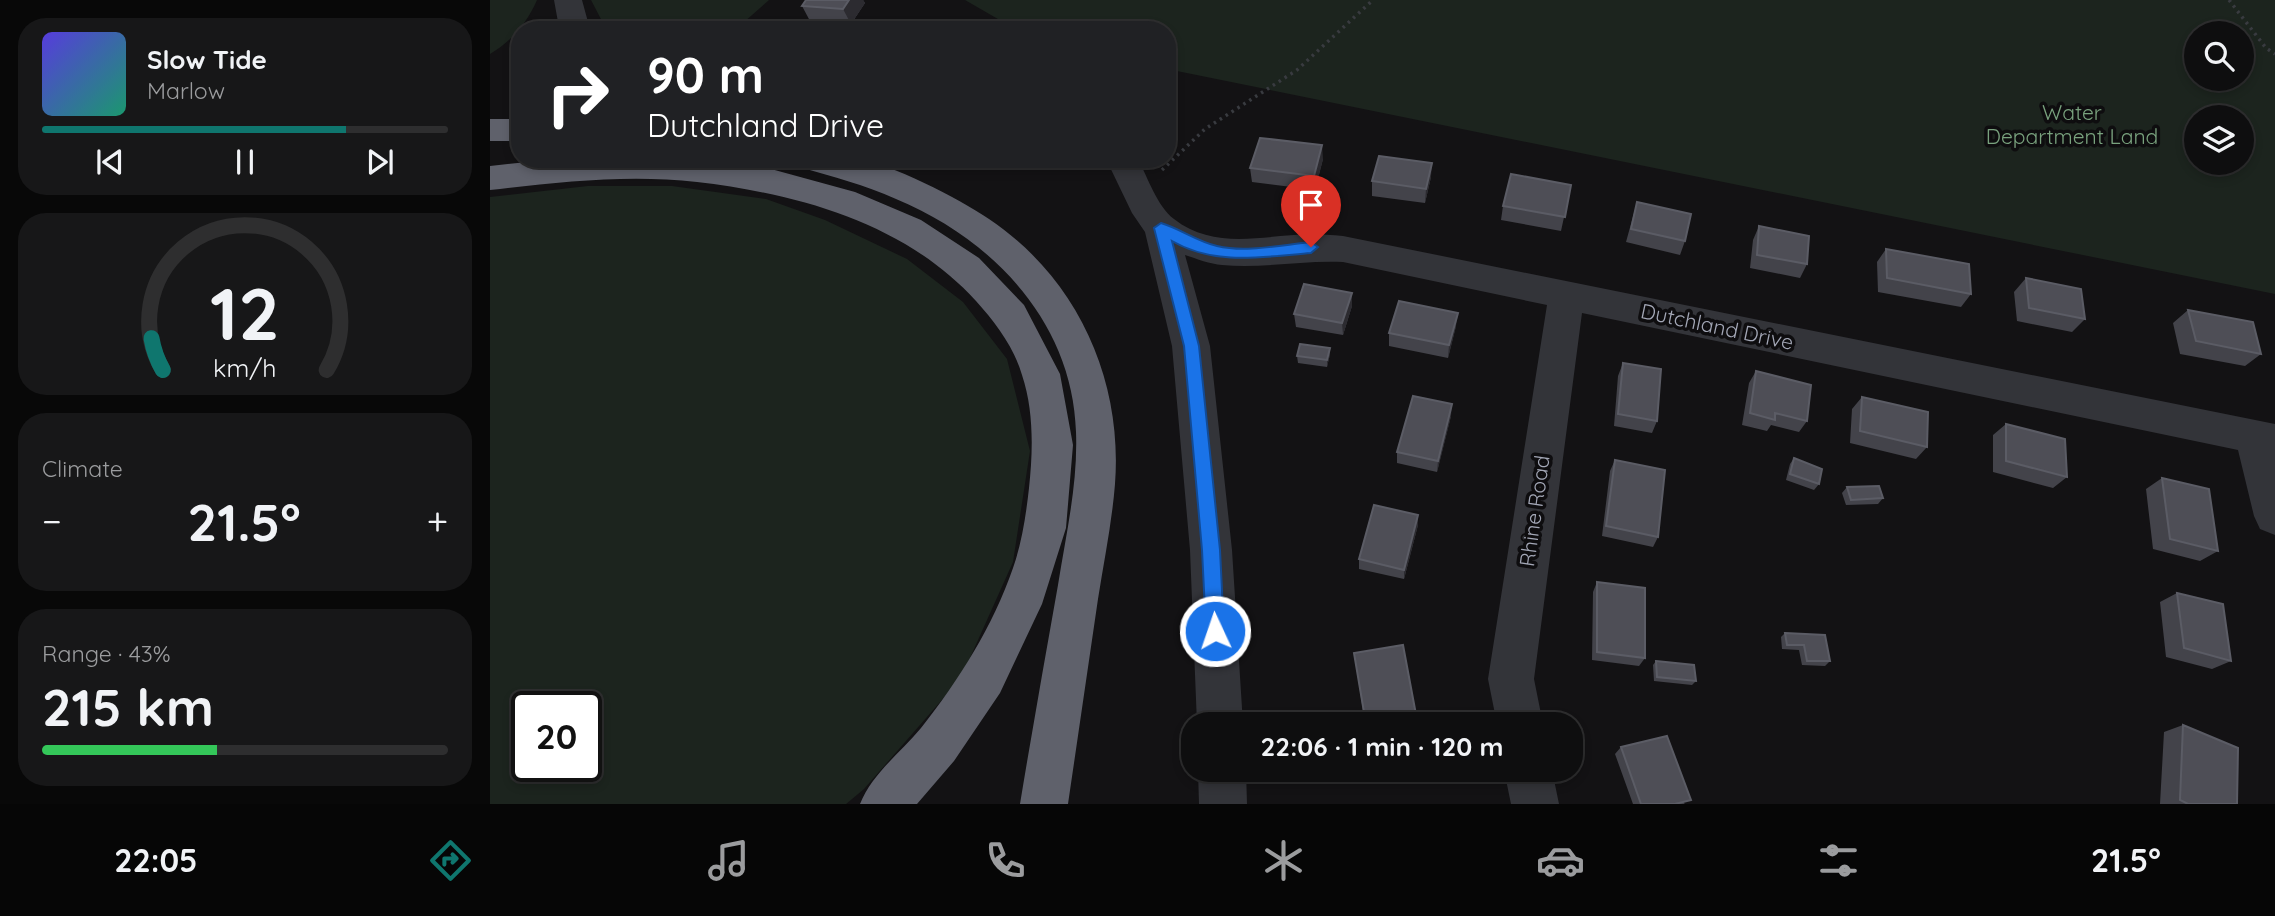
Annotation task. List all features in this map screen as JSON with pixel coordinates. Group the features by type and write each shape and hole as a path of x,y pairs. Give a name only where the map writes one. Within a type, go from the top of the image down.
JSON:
{"highway":[{"path":"490,130 511,130"},
{"path":"490,177 599,168 693,170 776,182 830,195 908,228 944,250 977,275 1021,328 1038,363 1048,399 1053,436 1050,507 1039,553 1023,600 971,696 936,744 884,804"},
{"path":"840,168 896,186 928,200 989,235 1014,255 1045,290 1066,322 1077,350 1094,410 1097,446 1095,485 1044,804"}],"street":[{"path":"568,0 573,21"},
{"path":"1127,168 1149,213 1161,228 1191,346 1211,550 1219,712"},
{"name":"Dutchland Drive","path":"1161,228 1186,242 1219,252 1245,253 1311,247 1343,249 2264,439"},
{"name":"Rhine Road","path":"1518,712 1511,680 1566,297"},
{"path":"2264,439 2275,516"},
{"path":"1222,782 1223,804"},
{"path":"1530,782 1535,804"}],"path":[{"path":"1176,157 1205,130 1297,70 1373,0"},
{"path":"2229,0 2266,48 2275,54"},
{"path":"1139,192 1165,168"}],"green space":[{"path":"490,0 537,0 525,21 511,21 511,37 490,54"},
{"path":"591,0 769,0 745,21 602,21"},
{"name":"Water Department Land","path":"965,0 2275,0 2275,294 1176,71 1176,21 1001,21"},
{"path":"588,186 672,186 766,199 825,220 907,259 963,302 1007,359 1030,451 1013,562 961,678 864,789 846,804 490,804 490,197"}],"building":[{"path":"806,0 849,0 843,9 802,6"},
{"path":"1260,138 1322,145 1314,176 1250,168"},
{"path":"1379,156 1432,163 1426,189 1372,181"},
{"path":"1511,174 1571,185 1565,217 1503,206"},
{"path":"1637,202 1691,214 1685,241 1631,229"},
{"path":"1759,226 1809,236 1807,264 1757,255"},
{"path":"1886,249 1969,264 1971,294 1887,278"},
{"path":"2026,278 2081,289 2085,319 2029,308"},
{"path":"1304,284 1352,293 1342,323 1294,314"},
{"path":"1399,301 1458,313 1449,345 1389,333"},
{"path":"2188,310 2253,322 2261,354 2196,341"},
{"path":"1300,344 1330,348 1327,360 1297,356"},
{"path":"1623,363 1661,369 1657,421 1618,414"},
{"path":"1756,371 1811,385 1807,421 1775,413 1775,420 1750,413"},
{"path":"1413,396 1452,404 1438,461 1397,452"},
{"path":"1862,397 1928,412 1927,447 1860,431"},
{"path":"2006,424 2065,439 2067,477 2006,461"},
{"path":"1794,458 1822,469 1819,484 1790,474"},
{"path":"1615,460 1665,470 1658,537 1606,526"},
{"path":"2162,478 2209,489 2218,551 2170,539"},
{"path":"1879,486 1883,498 1851,500 1847,487"},
{"path":"1374,505 1418,515 1404,570 1359,559"},
{"path":"1597,582 1645,588 1645,658 1597,652"},
{"path":"2177,593 2223,604 2231,661 2184,648"},
{"path":"1785,633 1825,635 1830,661 1807,661 1804,645 1787,645"},
{"path":"1403,645 1416,712 1364,712 1354,653"},
{"path":"1656,661 1694,665 1696,681 1657,677"},
{"path":"2183,725 2238,748 2237,804 2188,804 2180,800"},
{"path":"1667,736 1691,800 1675,804 1641,804 1621,747"}],"route":[{"path":"1215,631 1211,550 1191,346 1161,228 1186,242 1219,252 1245,253 1311,247"}]}
